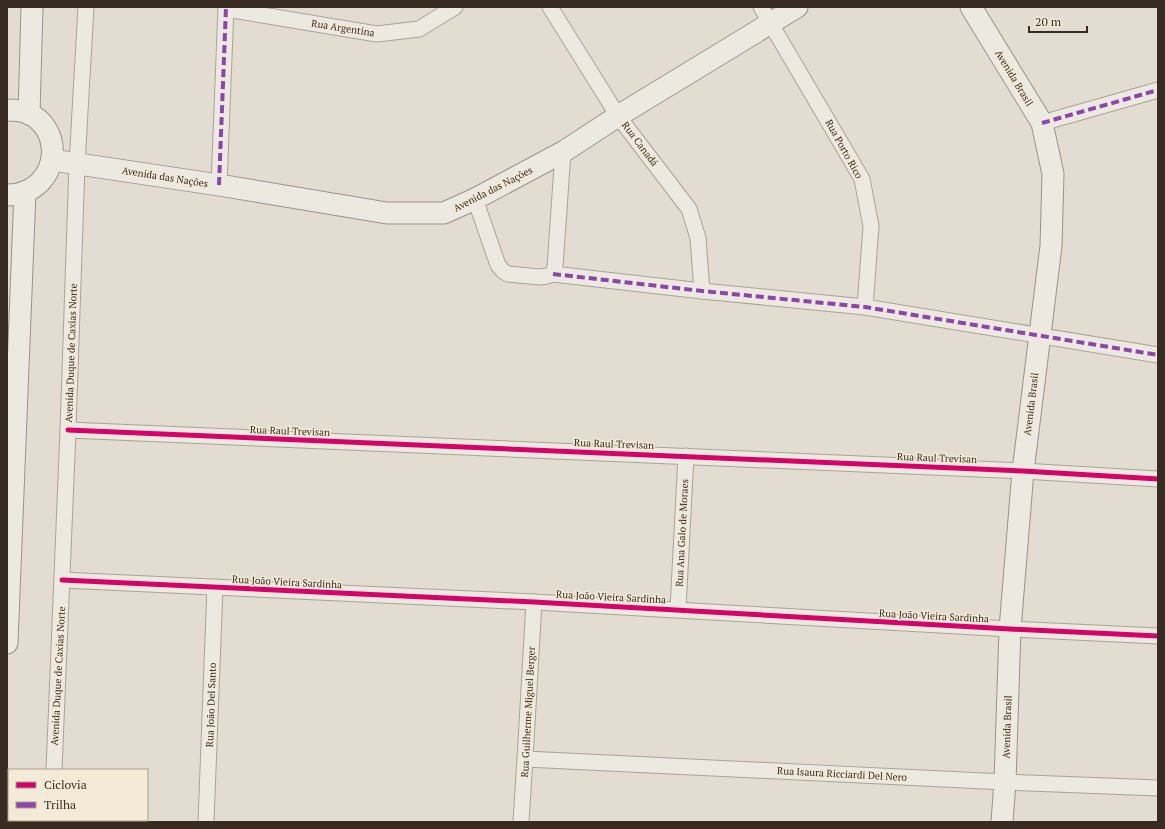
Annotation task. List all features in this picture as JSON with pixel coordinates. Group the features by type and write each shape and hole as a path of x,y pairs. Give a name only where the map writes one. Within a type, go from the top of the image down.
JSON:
{"street":[{"path":"29,114 32,7"},
{"name":"Avenida Duque de Caxias Norte","path":"54,769 77,164 86,7"},
{"name":"Rua Argentina","path":"226,8 377,34 418,29 455,7"},
{"name":"Rua Canadá","path":"550,7 618,116 689,209 698,238 702,291"},
{"name":"Avenida das Nações","path":"52,160 387,212 444,212 476,199 563,152 766,15 797,7"},
{"name":"Avenida Brasil","path":"972,7 1042,123 1053,174 1051,246 1023,471 1010,629 1005,782 1002,822"},
{"path":"219,185 226,8"},
{"name":"Rua Porto Rico","path":"766,15 862,179 871,226 865,307"},
{"path":"1042,123 1158,90"},
{"path":"7,110 16,110 29,114 40,122 48,133 53,146 52,160 47,174 38,185 16,194 7,643"},
{"path":"553,274 555,267 563,152"},
{"path":"476,199 498,265 508,274 539,278 553,274 702,291 865,307 1158,355"},
{"name":"Rua Raul Trevisan","path":"68,430 1023,471 1158,479"},
{"name":"Rua Ana Galo de Moraes","path":"678,609 686,456"},
{"name":"Rua João Vieira Sardinha","path":"62,580 678,609 1010,629 1158,636"},
{"name":"Rua João Del Santo","path":"206,822 215,587"},
{"name":"Rua Guilherme Miguel Berger","path":"520,822 534,602"},
{"name":"Rua Isaura Ricciardi Del Nero","path":"525,759 1158,788"}],"marked path":[{"path":"219,185 226,7"},
{"path":"1042,123 1158,90"},
{"path":"553,274 702,291 865,307 1158,355"}],"cycle path":[{"path":"68,430 1023,471 1158,479"},
{"path":"62,580 534,602 1158,636"}]}
